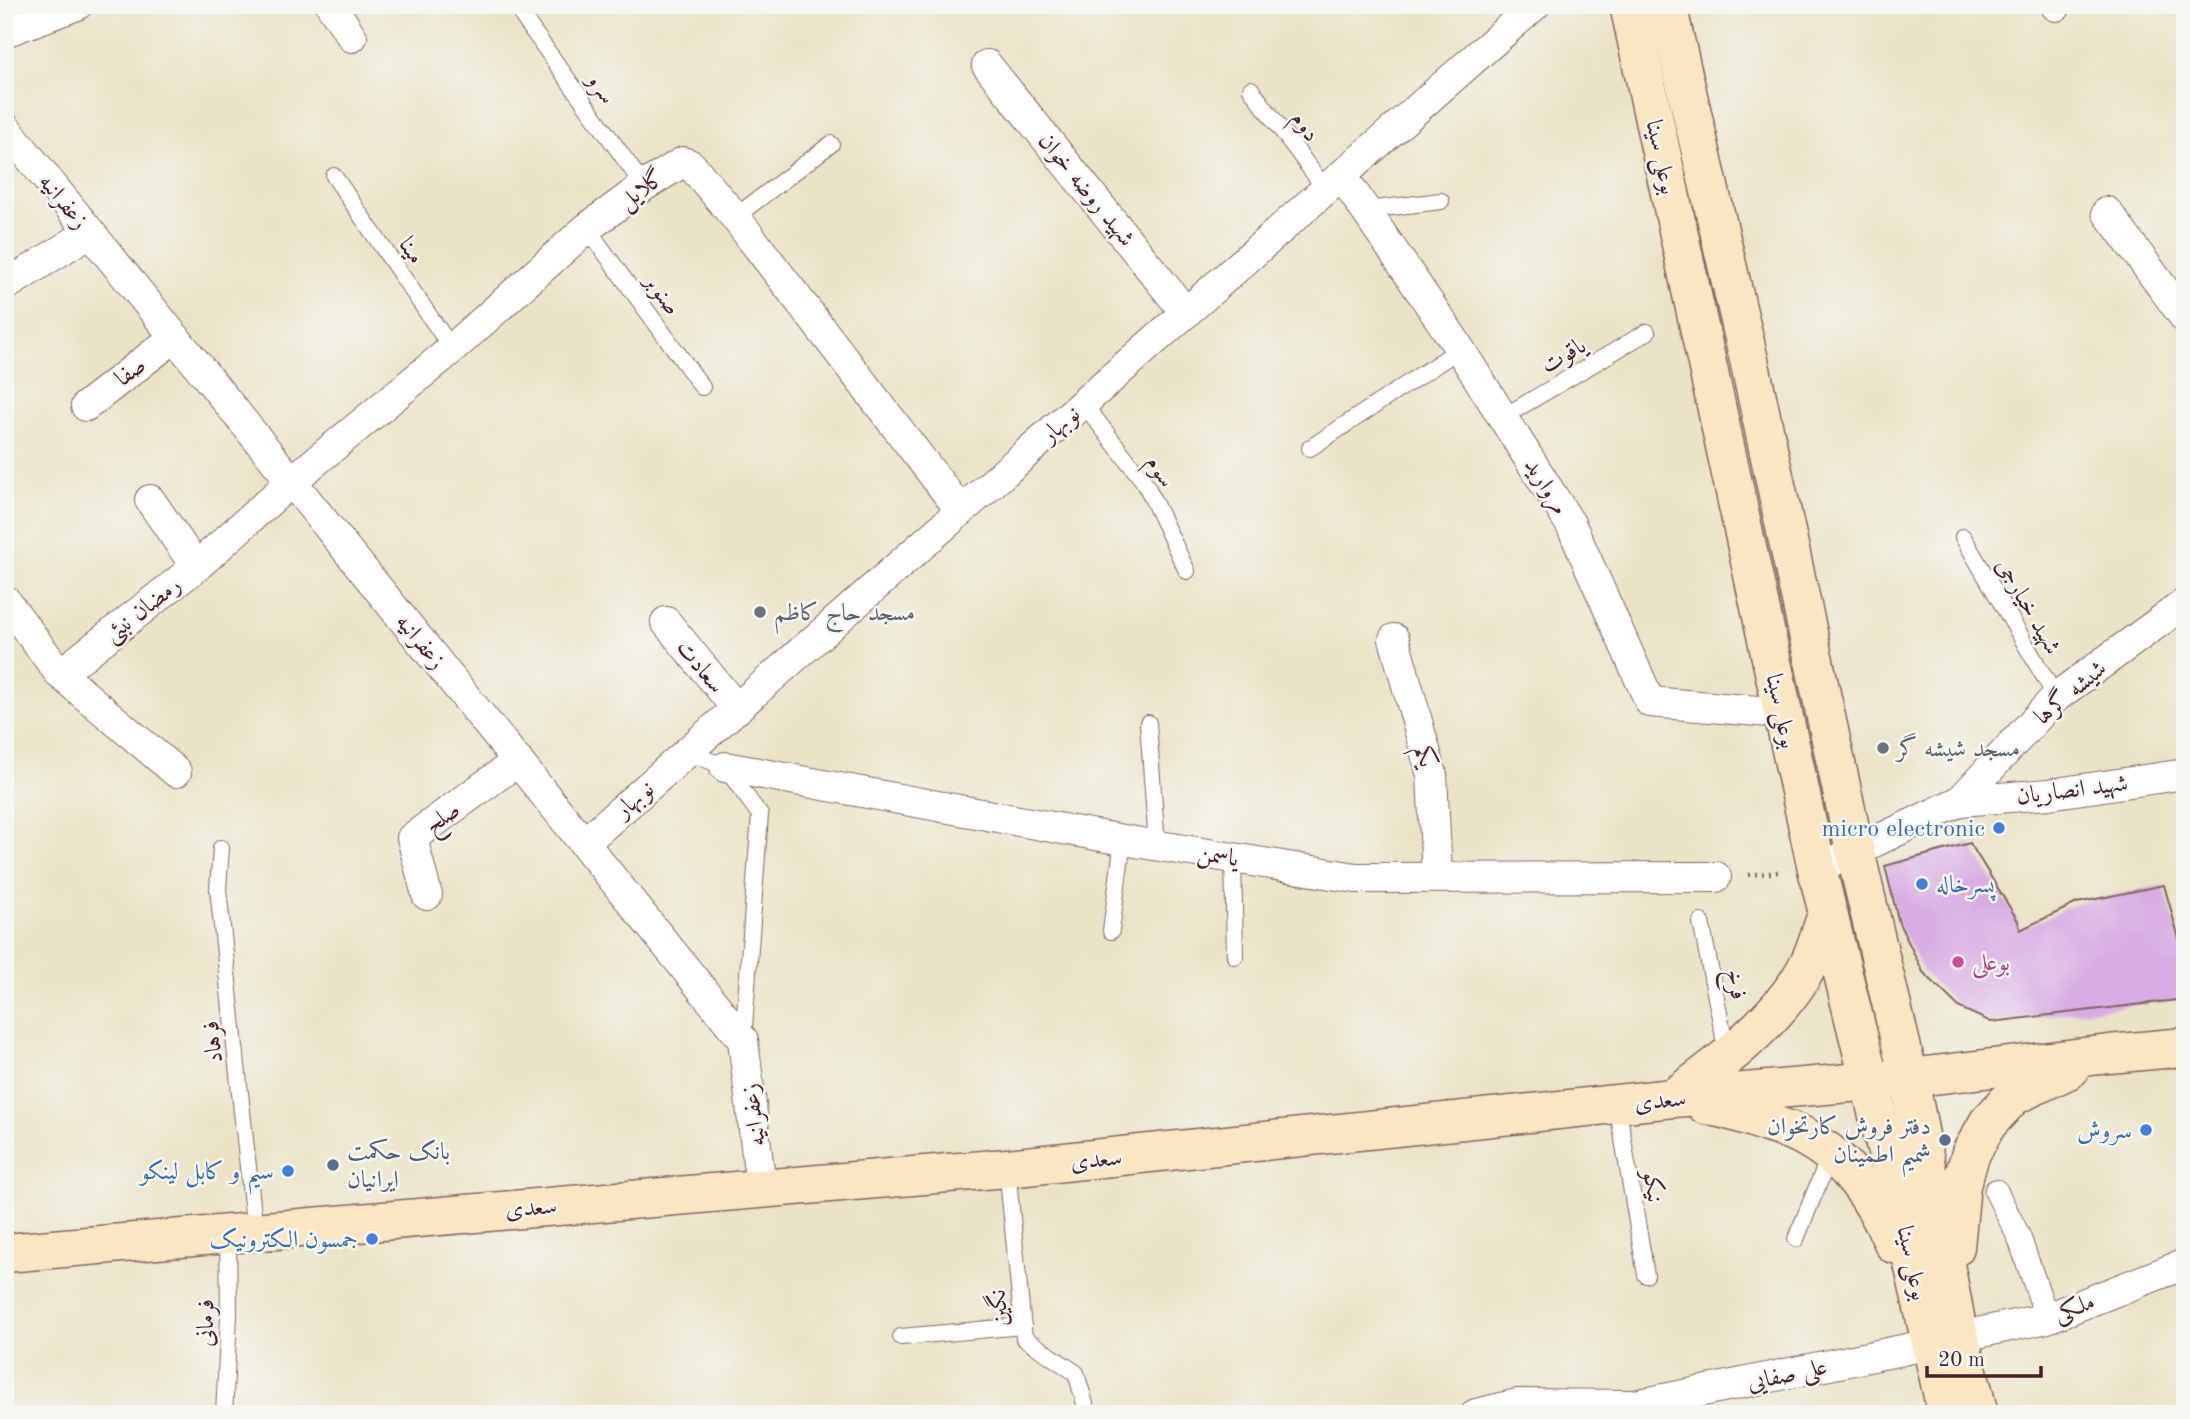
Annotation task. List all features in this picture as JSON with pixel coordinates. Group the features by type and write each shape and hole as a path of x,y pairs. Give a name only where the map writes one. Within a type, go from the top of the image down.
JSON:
{"main road":[{"name":"بوعلی سینا","path":"1629,5 1827,915 1896,1188 1945,1341 1979,1414"},
{"name":"بوعلی سینا","path":"1667,5 1749,360 1855,852 1909,1078 1945,1341 1947,1414"},
{"path":"1673,1098 1728,1056 1790,992 1809,962 1827,915"},
{"name":"سعدی","path":"5,1253 1007,1168 1673,1098 1909,1078 2185,1047"},
{"path":"1945,1341 1961,1185 1971,1153 1988,1123 2013,1096 2053,1076 2109,1054"},
{"path":"1673,1098 1732,1110 1800,1134 1831,1152 1859,1182 1879,1211 1901,1260 1945,1341"}],"street":[{"path":"5,32 77,5"},
{"path":"331,5 352,37"},
{"name":"نوبهار","path":"584,843 1334,183 1529,7"},
{"name":"شهید روضه خوان","path":"987,65 1186,313"},
{"name":"زعفرانیه","path":"5,127 743,1040 761,1187"},
{"name":"گلایل","path":"292,481 452,349 587,228 644,186 683,162 691,165 735,217 961,511"},
{"name":"مروارید","path":"1334,183 1367,210 1460,349 1571,525 1650,702 1782,713"},
{"path":"2107,212 2185,318"},
{"path":"5,286 90,232"},
{"name":"صفا","path":"86,406 175,337"},
{"name":"رمضان نبئی","path":"61,674 196,567 292,481"},
{"path":"150,500 196,567"},
{"path":"5,600 61,674 176,772"},
{"name":"شیشه گرها","path":"1817,869 1960,801 2056,697 2185,603"},
{"name":"سعادت","path":"666,622 737,709"},
{"name":"یکم","path":"1394,639 1432,775 1437,876"},
{"name":"صلح","path":"427,895 412,838 518,761"},
{"name":"یاسمن","path":"725,767 1122,840 1356,878 1716,877"},
{"name":"شهید انصاریان","path":"1960,801 2049,794 2185,774"},
{"path":"1996,1191 2019,1237 2047,1318"},
{"name":"ملکی","path":"1945,1341 2047,1318 2185,1264"},
{"name":"علی صفایی","path":"1476,1414 1517,1404 1635,1409 1945,1341"}],"lane":[{"name":"سرو","path":"523,17 644,186"},
{"name":"دوم","path":"1251,89 1334,183"},
{"path":"735,217 831,144"},
{"name":"مینا","path":"334,176 452,349"},
{"path":"1367,210 1441,201"},
{"name":"صنوبر","path":"587,228 702,387"},
{"name":"یاقوت","path":"1503,417 1647,332"},
{"path":"1310,448 1460,349"},
{"name":"سوم","path":"1083,404 1145,483 1187,571"},
{"name":"شهید خیارجی","path":"1963,537 2056,697"},
{"path":"1148,723 1157,846"},
{"path":"688,752 725,767 760,815 743,1040"},
{"path":"1111,931 1122,840"},
{"name":"فرهاد","path":"221,848 218,889 241,1233"},
{"path":"1233,858 1235,956"},
{"name":"فرخ","path":"1701,922 1728,1056"},
{"name":"نیکو","path":"1617,1104 1646,1275"},
{"path":"1796,1239 1831,1152"},
{"name":"نگین","path":"1007,1168 1024,1338 1076,1373 1088,1414"},
{"name":"فرمانی","path":"224,1414 229,1316 241,1233"},
{"path":"901,1337 1023,1326"}],"path":[{"path":"1716,877 1817,869"}],"building":[{"path":"1970,843 2018,921 2020,930 2077,903 2164,885 2185,960 2185,999 1991,1022 1960,1008 1923,972 1899,923 1885,866"}],"place":[{"name":"مسجد حاج کاظم","path":"760,612"},
{"name":"مسجد شیشه گر","path":"1883,748"},
{"name":"micro electronic","path":"1999,828"},
{"name":"پسرخاله","path":"1922,884"},
{"name":"بوعلی","path":"1958,962"},
{"name":"سروش","path":"2146,1130"},
{"name":"دفتر فروش کارتخوان شمیم اطمینان","path":"1945,1140"},
{"name":"بانک حکمت ایرانیان","path":"333,1165"},
{"name":"سیم و کابل لینکو","path":"288,1171"},
{"name":"جمسون الکترونیک","path":"372,1239"}]}
